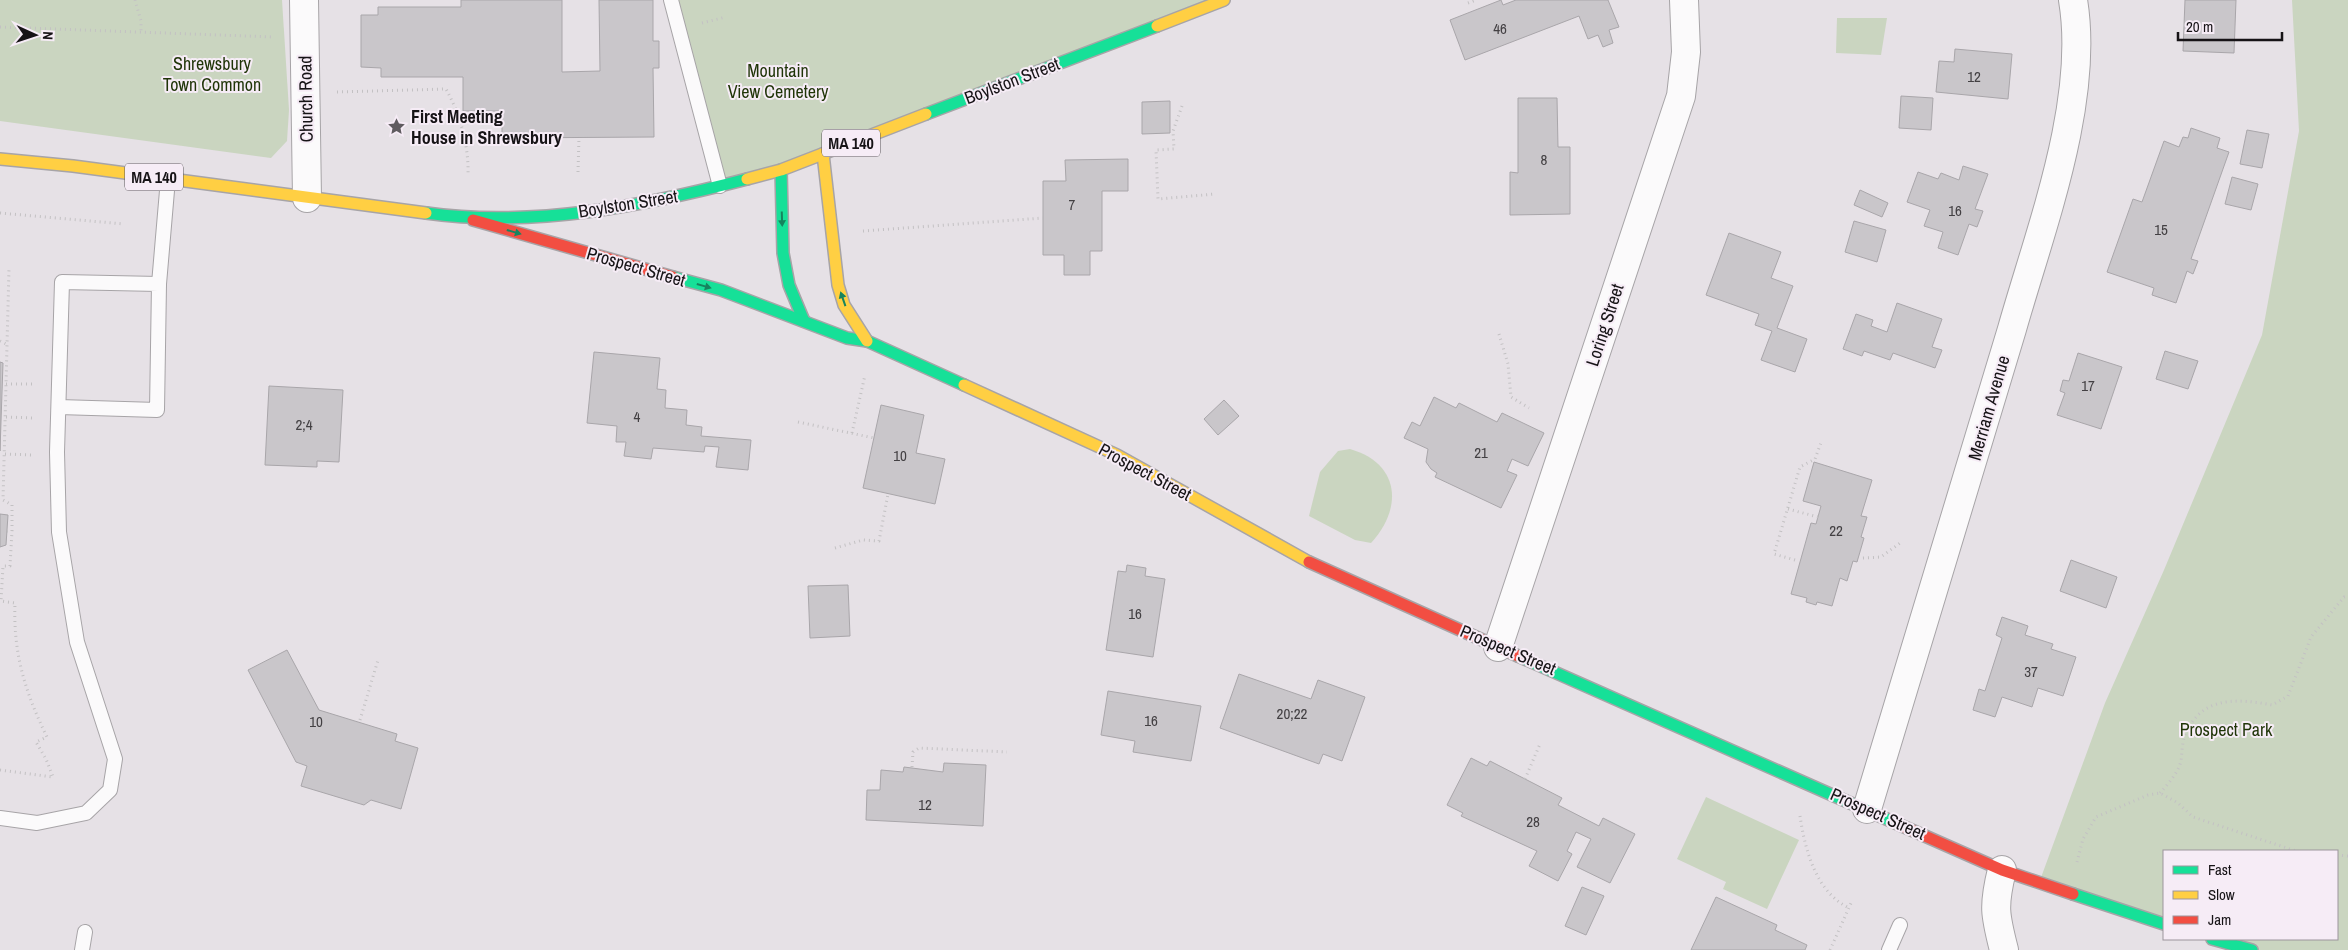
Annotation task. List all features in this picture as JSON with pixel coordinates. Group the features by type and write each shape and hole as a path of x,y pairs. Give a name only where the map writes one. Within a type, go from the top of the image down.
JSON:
{"street":[{"name":"Church Road","path":"304,0 307,198"},
{"name":"Boylston Street","path":"0,159 467,218 561,214 676,197 781,170 1224,0"},
{"name":"Loring Street","path":"1498,646 1681,96 1686,52 1684,0"},
{"name":"Merriam Avenue","path":"1867,809 1965,489 2051,192 2072,108 2078,58 2073,0"},
{"path":"823,154 838,284 844,305 867,341"},
{"path":"781,170 783,253 789,285 804,321"},
{"name":"Prospect Street","path":"467,218 721,290 847,338 867,341 1117,455 1314,565 2002,870 2163,924"},
{"path":"2002,870 1996,896 1995,914 2004,950"},
{"path":"2216,940 2252,950"}],"lane":[{"path":"671,0 720,186"},
{"path":"59,407 157,410 159,284 168,179"},
{"path":"0,818 37,823 86,813 110,790 115,759 76,642 59,532 62,282 159,284"},
{"path":"1889,950 1900,924"},
{"path":"82,950 85,932"}],"path":[{"path":"135,0 141,21 141,31"},
{"path":"1468,3 1476,0"},
{"path":"0,27 281,37"},
{"path":"334,92 446,89 455,106 469,159 468,175"},
{"path":"1182,106 1173,131 1174,149 1156,150 1158,199 1215,194"},
{"path":"578,172 579,137"},
{"path":"0,212 124,224"},
{"path":"857,231 1043,218"},
{"path":"0,770 53,777 46,759 36,742 47,737 33,708 20,667 14,632 15,603 0,601 4,566 10,566 9,531 12,505 4,500 9,268"},
{"path":"1499,334 1508,364 1511,397 1529,408"},
{"path":"0,341 8,345"},
{"path":"852,433 866,369"},
{"path":"6,384 42,384"},
{"path":"6,417 42,418"},
{"path":"798,422 874,438"},
{"path":"1795,560 1774,554 1800,467 1814,459 1822,440"},
{"path":"5,454 41,455"},
{"path":"835,548 863,540 879,541 888,494"},
{"path":"1788,509 1818,517"},
{"path":"1863,558 1881,557 1900,543"},
{"path":"2160,794 2180,763 2184,738 2193,722 2204,709 2223,701 2251,701 2272,705 2288,696 2311,637 2344,597 2348,596"},
{"path":"360,720 378,660"},
{"path":"1525,779 1540,744"},
{"path":"912,767 912,752 918,748 1007,752"},
{"path":"1809,783 1799,814 1805,845 1828,893 1840,904 1849,908"},
{"path":"2069,893 2083,839 2096,817 2148,795 2160,794 2178,803 2193,817 2293,850"},
{"path":"1830,950 1852,901"}],"green space":[{"name":"Shrewsbury Town Common","path":"0,0 282,0 289,110 287,141 271,158 0,121"},
{"name":"Mountain View Cemetery","path":"671,0 1224,0 720,186"},
{"name":"Prospect Park","path":"2292,0 2348,0 2348,950 2252,950 2216,940 2338,940 2338,850 2163,850 2163,924 2039,883 2105,703 2164,570 2262,335 2299,131"},
{"path":"1837,18 1887,18 1881,55 1836,53"},
{"path":"1350,449 1366,456 1379,465 1387,475 1391,488 1392,501 1389,515 1382,529 1371,543 1355,540 1309,516 1320,472 1338,451"},
{"path":"1706,797 1799,840 1767,909 1723,889 1726,882 1677,859"}],"building":[{"path":"461,0 562,0 562,72 600,71 599,0 653,0 653,41 659,41 659,68 653,68 654,137 502,138 502,111 463,111 463,77 381,77 381,68 361,67 361,15 378,15 378,7 461,7"},
{"path":"1501,0 1503,5 1516,0 1608,0 1619,27 1609,30 1613,43 1603,47 1598,35 1588,39 1579,16 1465,60 1450,20"},
{"path":"2185,0 2236,0 2234,53 2183,51"},
{"path":"1955,49 2012,54 2008,99 1936,92 1939,61 1954,62"},
{"path":"1901,96 1933,98 1931,130 1899,128"},
{"path":"1518,98 1557,98 1558,147 1570,147 1570,214 1510,215 1510,172 1518,173"},
{"path":"1170,101 1170,133 1142,134 1142,102"},
{"path":"2191,128 2220,138 2217,148 2229,152 2191,259 2198,261 2193,274 2187,271 2176,303 2152,295 2154,288 2107,272 2133,199 2142,202 2164,141 2179,147 2183,137 2188,138"},
{"path":"2247,130 2269,134 2262,168 2240,164"},
{"path":"1128,159 1128,191 1102,191 1102,251 1090,251 1090,275 1064,275 1064,255 1043,255 1043,181 1066,181 1065,160"},
{"path":"1963,166 1988,174 1975,209 1983,211 1977,227 1969,224 1958,255 1938,248 1943,232 1924,226 1930,210 1907,202 1918,172 1938,179 1941,173 1959,180"},
{"path":"2232,177 2258,184 2251,210 2225,204"},
{"path":"1860,190 1888,203 1882,217 1854,205"},
{"path":"1854,221 1886,230 1877,262 1845,252"},
{"path":"1729,233 1781,252 1771,278 1793,286 1777,328 1807,339 1795,372 1761,360 1772,331 1755,325 1759,314 1706,295"},
{"path":"1897,303 1942,319 1932,347 1942,350 1935,368 1893,353 1890,360 1864,351 1862,356 1843,349 1856,314 1873,320 1871,326 1887,332"},
{"path":"2165,351 2198,361 2188,389 2156,379"},
{"path":"594,352 660,358 657,389 666,390 665,408 687,410 686,425 702,427 701,436 751,440 748,470 716,467 719,447 705,446 704,452 653,448 651,459 624,456 626,442 616,442 617,426 587,423"},
{"path":"2078,353 2122,367 2101,429 2057,415 2065,393 2060,391 2063,380 2069,381"},
{"path":"0,362 3,363 0,451"},
{"path":"269,386 343,390 339,462 317,461 317,467 265,465"},
{"path":"1434,397 1456,408 1459,403 1497,422 1502,413 1544,433 1528,466 1512,459 1507,471 1517,475 1501,508 1435,477 1437,473 1426,462 1428,449 1404,438 1412,422 1420,426"},
{"path":"1224,400 1239,416 1218,435 1204,419"},
{"path":"881,405 924,415 916,453 945,459 935,504 863,488"},
{"path":"1814,462 1872,480 1861,516 1867,517 1861,537 1864,538 1857,562 1853,561 1847,581 1840,578 1832,606 1817,602 1816,605 1806,602 1807,598 1791,594 1811,523 1816,524 1821,506 1803,501"},
{"path":"0,514 8,515 6,545 0,547"},
{"path":"2071,560 2117,577 2106,608 2060,591"},
{"path":"1127,565 1146,568 1145,576 1165,579 1153,657 1106,650 1118,571 1126,572"},
{"path":"848,585 850,636 810,638 808,586"},
{"path":"2002,617 2028,626 2025,635 2053,644 2051,649 2076,657 2063,696 2038,688 2032,707 2002,697 1995,717 1973,710 1979,689 1985,691 2002,638 1996,635"},
{"path":"287,650 319,710 397,734 395,741 418,748 401,809 371,800 364,805 301,786 307,766 296,762 248,670"},
{"path":"1239,674 1311,699 1318,680 1365,697 1342,761 1323,754 1319,764 1220,728"},
{"path":"1108,691 1201,706 1191,761 1133,752 1135,741 1101,735"},
{"path":"1471,758 1487,766 1490,761 1562,798 1558,805 1599,826 1603,818 1635,834 1610,883 1577,867 1591,839 1576,832 1567,851 1572,854 1558,881 1529,866 1537,851 1461,816 1463,813 1447,805"},
{"path":"944,763 986,765 983,826 866,820 867,790 880,790 881,770 903,772 904,767 943,772"},
{"path":"1582,887 1604,896 1586,935 1565,926"},
{"path":"1716,897 1777,925 1775,930 1807,945 1805,950 1691,950"}],"traffic: fast":[{"path":"926,114 1157,26"},
{"path":"781,170 783,253 789,285 804,321"},
{"path":"426,213 506,218 588,212 668,198 747,179"},
{"path":"673,277 721,290 847,338 867,341 964,385"},
{"path":"1518,656 1900,825"},
{"path":"2073,894 2163,924"},
{"path":"2216,940 2252,950"}],"traffic: slow":[{"path":"1157,26 1224,0"},
{"path":"747,179 781,170 926,114"},
{"path":"823,154 838,285 844,305 867,341"},
{"path":"0,159 73,166 426,213"},
{"path":"964,385 1117,455 1309,562"}],"traffic: jam":[{"path":"473,220 673,277"},
{"path":"1309,562 1518,656"},
{"path":"1900,825 2002,870 2073,894"}],"place":[{"name":"First Meeting House in Shrewsbury","path":"397,127"}]}
